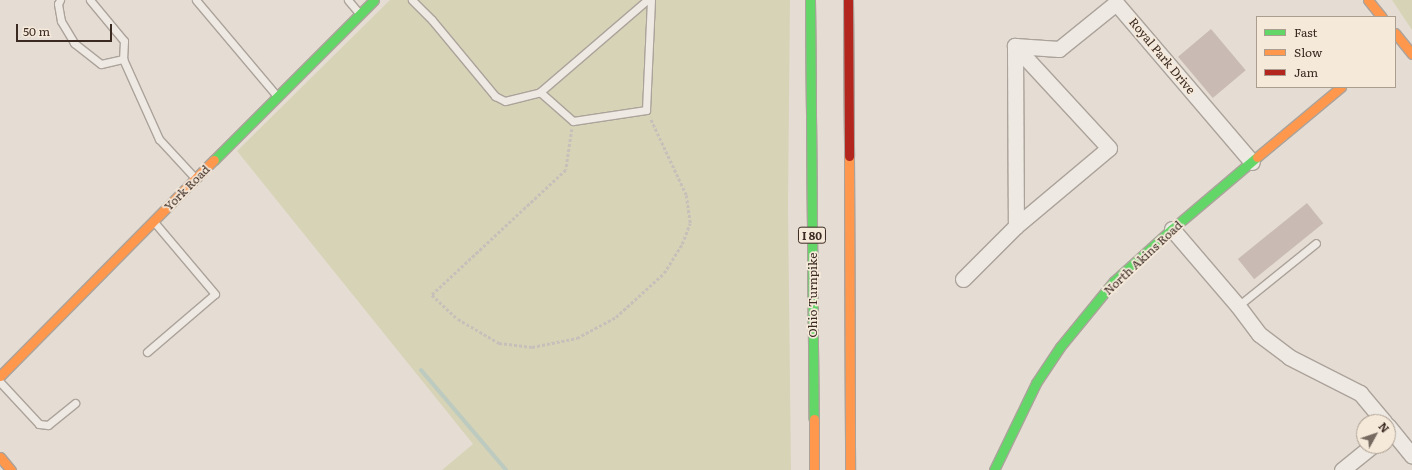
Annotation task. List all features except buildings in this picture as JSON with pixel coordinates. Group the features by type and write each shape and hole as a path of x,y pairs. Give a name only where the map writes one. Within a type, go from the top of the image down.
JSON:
{"main road":[{"name":"York Road","path":"0,376 374,0"},
{"name":"Ohio Turnpike","path":"810,0 814,470"},
{"path":"848,0 850,470"},
{"path":"1368,0 1381,16"},
{"path":"1396,37 1412,54"},
{"name":"North Akins Road","path":"994,470 1036,383 1060,348 1114,281 1340,88"},
{"path":"0,457 11,470"}],"street":[{"name":"Royal Park Drive","path":"1016,46 1059,49 1116,3 1252,162"},
{"path":"1016,46 1016,226"},
{"path":"963,279 1016,226 1109,148 1016,46"},
{"path":"1172,230 1238,306 1259,334 1289,357 1360,393 1377,414"},
{"path":"1396,437 1412,456"},
{"path":"1342,470 1362,454"}],"lane":[{"path":"60,0 58,4 61,21 74,43 101,64 123,59"},
{"path":"90,0 124,41 123,59 159,139 196,179"},
{"path":"196,0 278,97"},
{"path":"348,0 360,14"},
{"path":"412,0 432,20 495,96 505,101 540,92 647,0"},
{"path":"540,92 573,121 646,110 651,0"},
{"path":"147,352 215,294 154,221"},
{"path":"1238,306 1316,243"},
{"path":"0,382 39,424 48,425 75,403"}],"path":[{"path":"573,121 566,170 432,294 458,319 499,343 532,347 577,338 616,317 664,274 682,244 690,223 686,195 646,110"}],"shaded area":[{"path":"390,0 790,0 788,206 791,470 442,470 473,444 237,151"},
{"path":"1392,0 1412,0 1412,30"}],"waterway":[{"path":"421,370 506,470"}],"traffic: fast":[{"path":"214,160 374,0"},
{"path":"810,0 814,419"},
{"path":"994,470 1036,383 1060,347 1114,281 1172,229 1257,157"}],"traffic: slow":[{"path":"1368,0 1381,16"},
{"path":"1396,34 1412,54"},
{"path":"1257,157 1340,88"},
{"path":"849,156 850,470"},
{"path":"0,376 214,160"},
{"path":"814,419 814,470"},
{"path":"0,457 11,470"}],"traffic: jam":[{"path":"848,0 849,156"}]}
